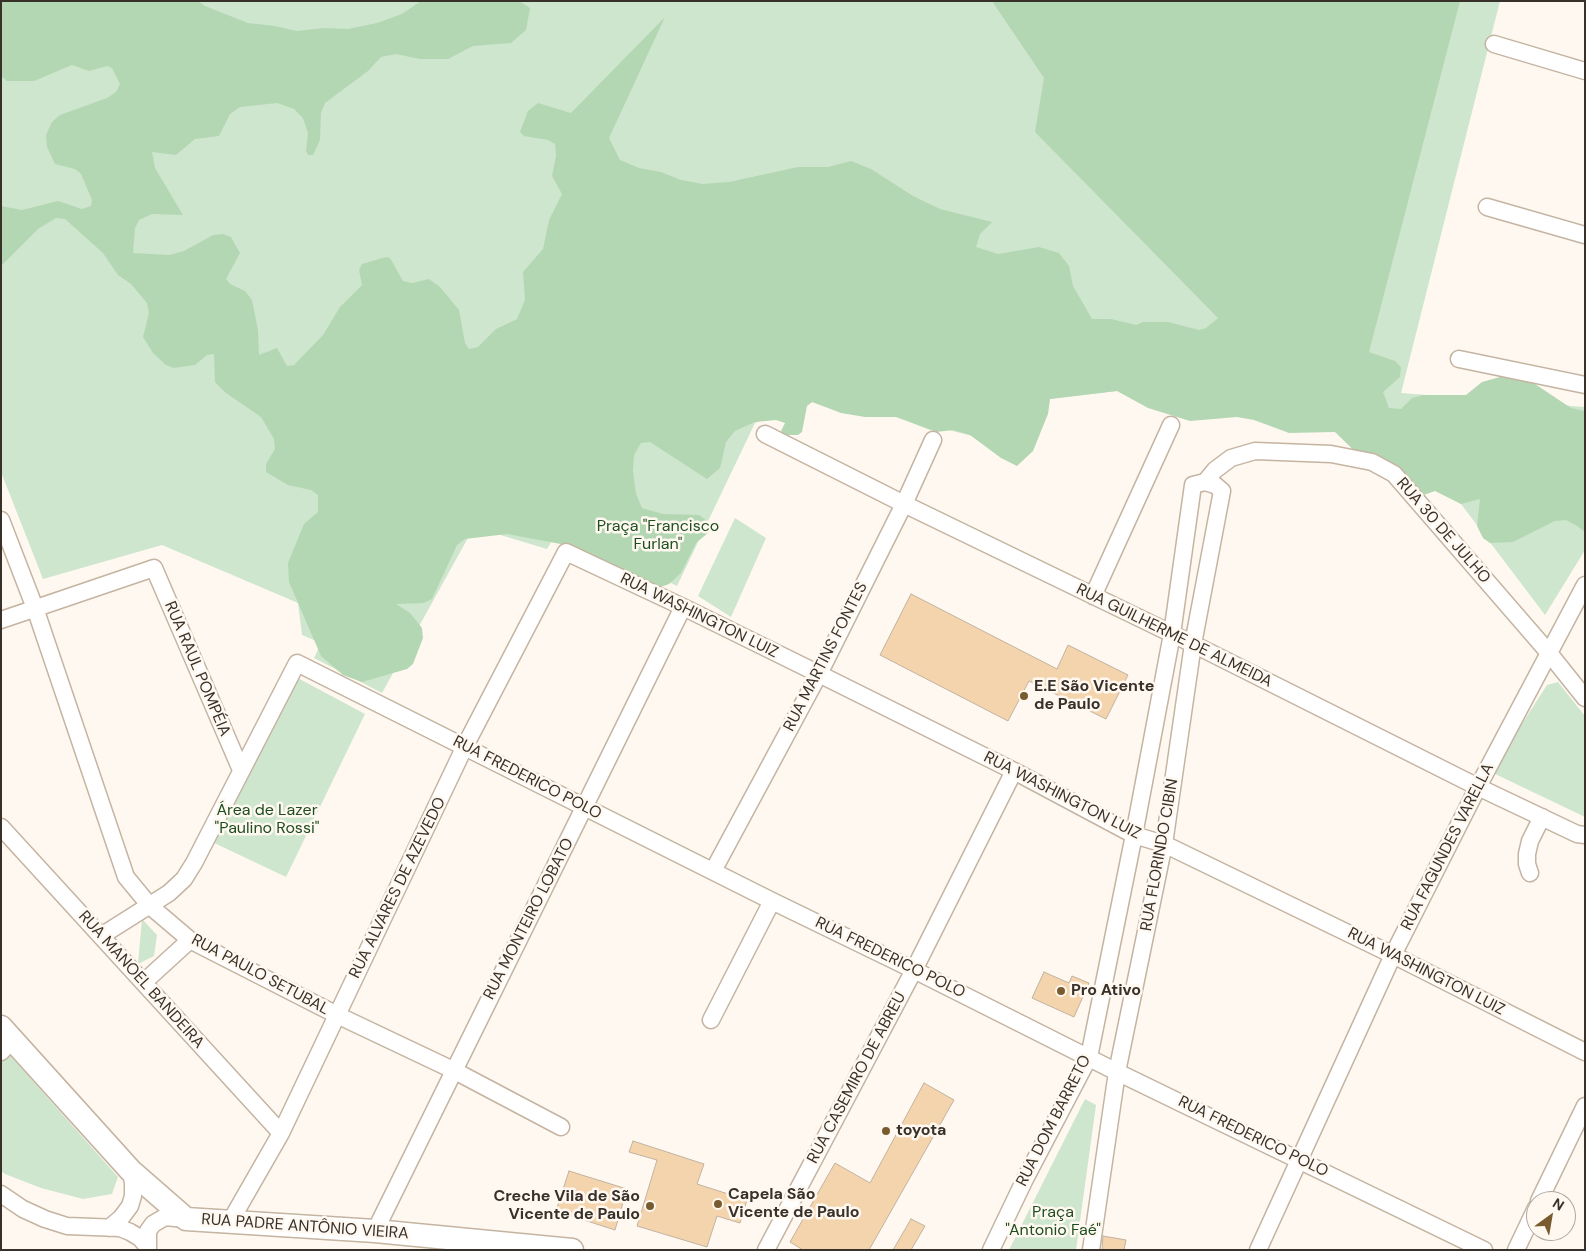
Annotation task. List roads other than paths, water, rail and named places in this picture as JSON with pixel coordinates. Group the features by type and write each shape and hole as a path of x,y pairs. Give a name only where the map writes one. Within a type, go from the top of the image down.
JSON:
{"street":[{"path":"1494,44 1585,71"},
{"path":"1487,207 1585,235"},
{"path":"1459,359 1585,385"},
{"path":"1093,596 1171,425"},
{"name":"RUA GUILHERME DE ALMEIDA","path":"765,434 1478,786 1577,834 1585,835"},
{"name":"RUA MARTINS FONTES","path":"713,871 819,674 904,504 933,440"},
{"name":"RUA 30 DE JULHO","path":"1199,484 1231,458 1255,451 1331,454 1372,462 1394,474 1549,653 1585,698"},
{"name":"RUA DOM BARRETO","path":"990,1250 1089,1058 1134,835 1199,484"},
{"name":"RUA FLORINDO CIBIN","path":"1091,1250 1118,1072 1164,844 1193,644 1222,492 1215,485 1199,484"},
{"name":"RUA PAULO SETUBAL","path":"1,520 35,608 126,877 150,906 190,940 337,1015 453,1070 561,1127"},
{"name":"RUA WASHINGTON LUIZ","path":"566,552 683,607 1014,771 1134,835 1164,844 1393,955 1585,1052"},
{"name":"RUA ALVARES DE AZEVEDO","path":"230,1222 281,1133 465,746 566,552"},
{"name":"RUA RAUL POMPÉIA","path":"35,608 154,568 241,770"},
{"name":"RUA FAGUNDES VARELLA","path":"1258,1250 1393,955 1478,786 1585,585"},
{"name":"RUA MONTEIRO LOBATO","path":"375,1231 453,1070 586,807 683,607"},
{"path":"1,620 35,608"},
{"name":"RUA FREDERICO POLO","path":"241,770 297,662 772,901 1484,1250"},
{"path":"101,936 169,893 184,879 241,770"},
{"name":"RUA CASEMIRO DE ABREU","path":"766,1250 914,970 1014,771"},
{"path":"1530,872 1527,864 1527,854 1530,841 1542,817"},
{"name":"RUA MANOEL BANDEIRA","path":"3,834 144,982 281,1133"},
{"path":"710,1020 772,901"},
{"path":"144,982 190,940"},
{"path":"5,1039 131,1171 186,1219"},
{"path":"1544,1191 1585,1106"},
{"path":"108,1228 121,1218 130,1206 133,1196 131,1171"},
{"path":"1,1194 23,1209 67,1226 120,1228 140,1238 147,1248"},
{"path":"147,1248 148,1231 153,1224 165,1217 186,1219"},
{"name":"RUA PADRE ANTÔNIO VIEIRA","path":"186,1219 375,1231 572,1250"},
{"path":"1516,1250 1526,1229"}],"place":[{"name":"E.E São Vicente de Paulo","path":"1024,696"},
{"name":"Pro Ativo","path":"1061,991"},
{"name":"toyota","path":"886,1131"},
{"name":"Capela São Vicente de Paulo","path":"718,1204"},
{"name":"Creche Vila de São Vicente de Paulo","path":"650,1206"}],"park label":[{"name":"Praça \"Francisco Furlan\"","path":"658,536"},
{"name":"Área de Lazer \"Paulino Rossi\"","path":"267,820"},
{"name":"Praça \"Antonio Faé\"","path":"1053,1222"}]}
